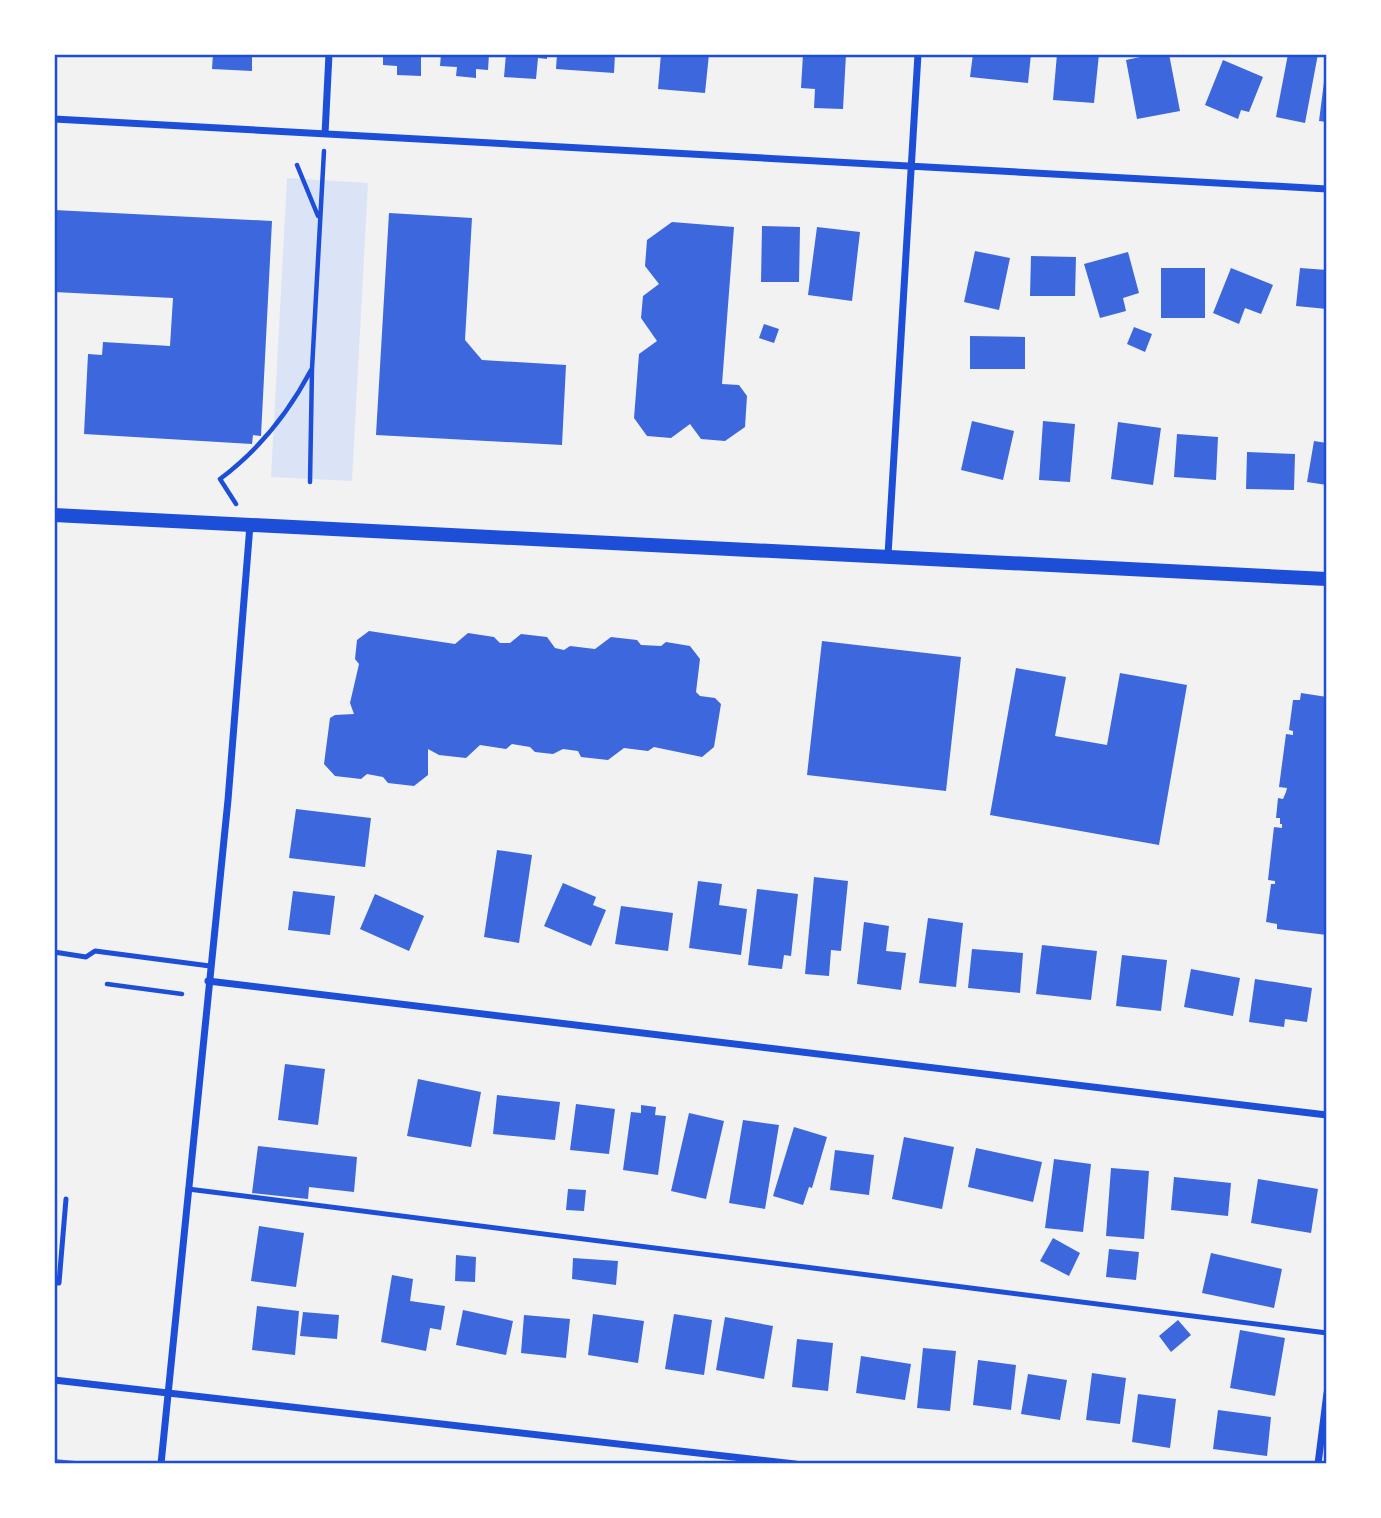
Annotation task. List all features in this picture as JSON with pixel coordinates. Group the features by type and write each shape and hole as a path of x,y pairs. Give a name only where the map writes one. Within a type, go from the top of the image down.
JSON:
{"main road":[{"path":"54,515 1327,579"}],"street":[{"path":"325,134 329,54"},
{"path":"888,555 918,54"},
{"path":"54,119 1327,189"},
{"path":"161,1464 228,800 250,525"},
{"path":"208,981 1327,1115"},
{"path":"54,1380 795,1464"},
{"path":"1318,1464 1327,1393"}],"lane":[{"path":"54,952 86,957 95,951 210,966"},
{"path":"188,1189 1327,1333"},
{"path":"54,1283 59,1283 66,1199"}],"path":[{"path":"297,165 320,220"},
{"path":"310,482 312,369 323,166"},
{"path":"220,479 250,457 269,435 294,401 312,369"},
{"path":"107,984 182,994"}],"shaded area":[{"path":"287,178 368,183 352,481 271,477"}],"building":[{"path":"213,54 252,54 252,71 212,69"},
{"path":"383,54 421,54 421,76 397,75 397,66 383,65"},
{"path":"441,54 489,54 488,70 476,69 476,78 456,76 457,67 440,66"},
{"path":"506,54 547,54 547,59 538,58 536,79 504,77"},
{"path":"557,54 615,54 614,73 556,69"},
{"path":"661,54 709,54 705,93 658,89"},
{"path":"803,54 846,54 843,109 814,108 815,89 801,88"},
{"path":"973,54 1031,54 1028,83 970,77"},
{"path":"1057,54 1099,54 1094,103 1053,100"},
{"path":"1169,54 1180,111 1137,119 1126,60"},
{"path":"1288,54 1318,54 1305,123 1276,117"},
{"path":"1223,60 1263,77 1249,112 1241,110 1238,119 1205,105"},
{"path":"1327,74 1327,122 1319,121"},
{"path":"54,210 272,221 261,436 253,435 252,444 84,434 88,354 102,355 103,342 170,346 173,298 54,292"},
{"path":"389,213 472,218 465,340 482,360 566,365 562,445 376,435"},
{"path":"672,222 734,227 722,384 739,385 747,396 745,427 725,441 701,439 690,424 671,438 647,436 634,418 639,354 657,341 641,318 643,296 659,284 645,266 647,240"},
{"path":"762,226 800,227 799,282 761,282"},
{"path":"817,227 860,232 852,301 808,295"},
{"path":"975,251 1010,258 999,310 964,302"},
{"path":"1128,252 1139,293 1123,298 1126,311 1100,318 1084,264"},
{"path":"1031,256 1076,257 1075,296 1030,296"},
{"path":"1161,268 1205,268 1205,318 1161,318"},
{"path":"1231,268 1273,285 1261,314 1245,308 1239,324 1213,313"},
{"path":"1300,268 1327,270 1327,309 1296,306"},
{"path":"764,324 779,329 774,343 759,338"},
{"path":"1134,327 1152,334 1145,352 1127,344"},
{"path":"970,336 1025,337 1025,369 970,369"},
{"path":"972,421 1014,431 1003,480 961,470"},
{"path":"1043,421 1075,424 1070,482 1039,480"},
{"path":"1118,422 1161,428 1153,485 1111,479"},
{"path":"1177,434 1218,437 1216,480 1174,477"},
{"path":"1314,441 1327,443 1327,485 1307,482"},
{"path":"1247,452 1295,454 1294,490 1246,489"},
{"path":"369,631 455,644 468,633 494,637 500,643 510,643 521,634 547,637 555,648 564,650 570,646 595,649 611,637 637,640 641,645 661,646 666,642 690,646 700,659 696,692 700,696 715,698 721,704 714,747 702,757 654,747 648,751 624,748 608,760 581,757 578,751 563,749 553,754 535,752 530,747 512,744 506,749 480,745 466,758 439,755 428,749 428,775 414,786 388,783 383,777 367,774 361,779 335,776 324,764 330,718 335,715 354,714 350,703 359,664 355,659 357,640"},
{"path":"822,641 961,657 946,791 807,775"},
{"path":"1016,668 1066,677 1055,736 1107,745 1120,673 1187,685 1159,845 990,815"},
{"path":"1301,693 1327,697 1327,935 1277,929 1277,924 1266,922 1271,884 1275,884 1275,881 1268,880 1274,827 1282,828 1280,818 1276,818 1278,798 1283,799 1287,788 1279,787 1286,734 1293,735 1293,731 1289,730 1293,700 1300,700"},
{"path":"296,809 371,818 365,867 289,858"},
{"path":"497,850 532,855 519,943 484,937"},
{"path":"814,877 848,881 841,951 831,950 829,976 805,974"},
{"path":"698,881 722,884 719,905 747,909 741,955 689,948"},
{"path":"563,883 596,897 593,905 606,910 591,946 544,926"},
{"path":"757,889 798,894 791,956 784,955 782,969 748,965"},
{"path":"293,891 335,896 330,935 288,930"},
{"path":"375,894 424,916 409,951 360,929"},
{"path":"621,906 673,913 668,951 615,944"},
{"path":"928,918 963,923 956,987 919,983"},
{"path":"864,922 889,926 886,951 906,953 901,990 857,984"},
{"path":"1042,945 1097,951 1091,1000 1036,994"},
{"path":"972,949 1023,953 1020,993 968,988"},
{"path":"1122,955 1167,960 1161,1011 1116,1006"},
{"path":"1191,969 1240,978 1233,1016 1184,1007"},
{"path":"1255,979 1312,988 1307,1022 1285,1019 1284,1027 1249,1022"},
{"path":"285,1064 325,1069 318,1125 278,1120"},
{"path":"418,1079 481,1092 471,1147 407,1136"},
{"path":"497,1095 560,1102 555,1140 493,1134"},
{"path":"576,1104 615,1109 609,1154 570,1150"},
{"path":"641,1105 656,1107 655,1115 666,1116 658,1175 623,1170 631,1112 641,1113"},
{"path":"689,1113 724,1121 706,1199 671,1191"},
{"path":"743,1120 779,1125 765,1209 729,1203"},
{"path":"794,1127 827,1137 812,1188 809,1187 803,1205 773,1196"},
{"path":"904,1137 954,1147 942,1209 892,1199"},
{"path":"258,1146 357,1157 354,1192 309,1187 308,1199 252,1193"},
{"path":"976,1148 1042,1162 1033,1202 968,1187"},
{"path":"835,1150 874,1155 869,1195 830,1190"},
{"path":"1054,1159 1091,1164 1083,1232 1045,1228"},
{"path":"1111,1168 1149,1171 1144,1239 1106,1236"},
{"path":"1174,1177 1231,1183 1228,1216 1171,1210"},
{"path":"1258,1179 1318,1189 1311,1233 1251,1223"},
{"path":"568,1189 586,1190 584,1211 566,1210"},
{"path":"259,1226 304,1233 296,1287 251,1281"},
{"path":"1053,1238 1080,1253 1069,1276 1040,1261"},
{"path":"1109,1249 1139,1252 1136,1280 1106,1277"},
{"path":"1211,1253 1282,1269 1274,1308 1202,1293"},
{"path":"456,1255 476,1257 475,1282 455,1281"},
{"path":"573,1258 618,1261 616,1285 572,1279"},
{"path":"392,1275 413,1279 410,1301 445,1306 441,1330 430,1328 426,1351 381,1342"},
{"path":"257,1306 299,1311 295,1355 252,1350"},
{"path":"463,1310 513,1321 506,1355 456,1345"},
{"path":"303,1312 339,1315 337,1339 300,1336"},
{"path":"593,1314 644,1321 638,1363 588,1355"},
{"path":"674,1314 712,1320 704,1375 665,1369"},
{"path":"524,1315 570,1319 566,1358 521,1353"},
{"path":"725,1317 773,1326 764,1379 716,1370"},
{"path":"1178,1320 1191,1335 1171,1352 1159,1336"},
{"path":"1240,1330 1285,1338 1275,1396 1230,1388"},
{"path":"797,1339 833,1343 828,1391 792,1387"},
{"path":"923,1348 956,1351 950,1411 917,1408"},
{"path":"861,1356 911,1364 905,1400 856,1393"},
{"path":"978,1360 1016,1365 1011,1410 973,1405"},
{"path":"1092,1373 1126,1378 1120,1424 1086,1420"},
{"path":"1028,1374 1067,1380 1060,1420 1021,1414"},
{"path":"1138,1394 1176,1399 1170,1448 1132,1442"},
{"path":"1218,1410 1271,1417 1267,1456 1213,1449"},
{"path":"54,1459 86,1462 54,1464"}]}
